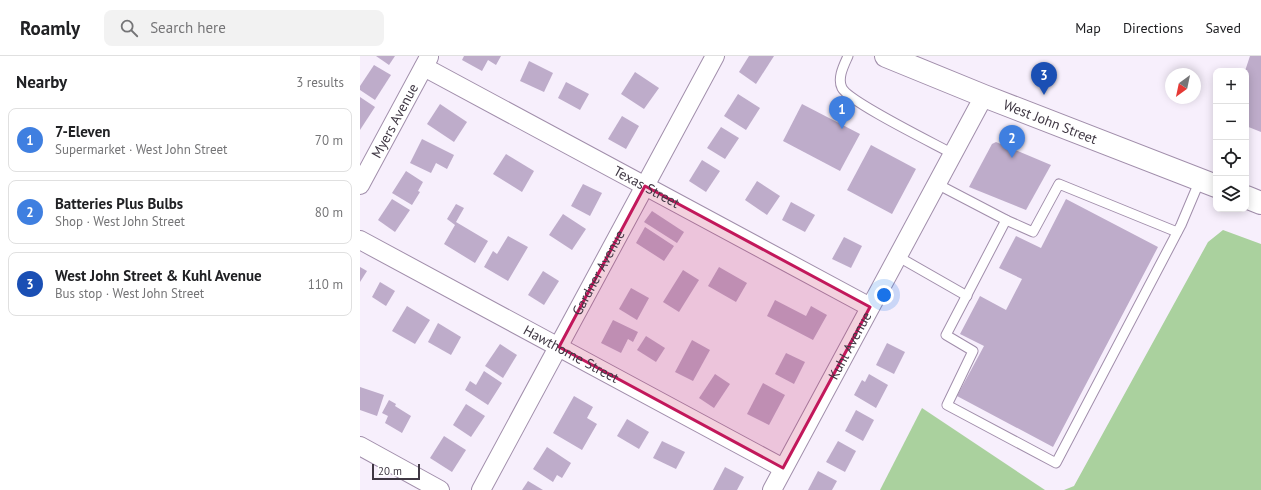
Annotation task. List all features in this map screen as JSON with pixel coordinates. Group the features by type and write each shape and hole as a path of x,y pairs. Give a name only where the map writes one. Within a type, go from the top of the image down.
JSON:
{"main road":[{"name":"West John Street","path":"886,56 984,96 1208,182"},
{"path":"1249,198 1261,203"}],"street":[{"name":"Gardner Avenue","path":"481,490 715,56"},
{"name":"Texas Street","path":"426,61 645,186 870,307"},
{"name":"Myers Avenue","path":"360,185 426,61"},
{"name":"Kuhl Avenue","path":"772,490 984,96"},
{"name":"Hawthorne Street","path":"360,240 784,468"},
{"path":"360,446 440,490"}],"lane":[{"path":"848,56 840,79 843,90 846,93 871,110 953,154"},
{"path":"1006,220 946,336 973,351 947,405 1056,463 1177,232 1208,182"},
{"path":"936,184 1006,220 1033,232 1059,184 1177,232"},
{"path":"897,256 967,296"}],"highlighted area":[{"path":"645,186 870,307 783,468 559,347"}],"green space":[{"path":"1223,230 1261,244 1261,490 1064,490 1074,486 1208,242"},
{"path":"922,408 1045,490 880,490"}],"building":[{"path":"376,56 395,56 389,65"},
{"path":"464,56 501,56 496,65 488,60 482,71 462,60"},
{"path":"749,56 774,56 756,84 739,72"},
{"path":"1250,56 1261,56 1261,132 1249,127 1249,68 1246,68"},
{"path":"529,61 553,73 544,92 520,81"},
{"path":"374,65 391,75 375,100 360,90 360,86"},
{"path":"635,72 659,88 644,109 621,94"},
{"path":"566,82 589,94 580,110 558,98"},
{"path":"738,94 760,108 746,130 724,116"},
{"path":"360,97 375,107 360,130"},
{"path":"440,104 467,122 454,142 427,124"},
{"path":"802,104 860,134 840,171 783,141"},
{"path":"622,116 639,126 626,149 608,139"},
{"path":"721,127 739,138 725,159 707,148"},
{"path":"422,139 454,155 447,169 436,163 431,173 410,163"},
{"path":"996,142 1051,165 1026,210 969,187 992,144"},
{"path":"871,145 916,169 892,214 847,190"},
{"path":"506,154 534,171 522,192 493,174"},
{"path":"702,160 720,171 706,192 689,181"},
{"path":"406,171 423,182 418,191 420,192 412,205 392,193"},
{"path":"757,181 780,196 767,215 745,200"},
{"path":"583,184 602,193 590,216 571,206"},
{"path":"392,199 410,210 395,232 378,220"},
{"path":"1066,199 1158,247 1053,447 957,396 984,346 960,334 980,296 1006,310 1022,279 999,268 1016,236 1041,248"},
{"path":"791,202 815,215 805,232 782,220"},
{"path":"456,204 464,208 456,222 488,241 475,263 444,244 455,225 447,219"},
{"path":"652,211 684,232 677,243 644,222"},
{"path":"563,214 586,229 572,250 549,235"},
{"path":"645,227 674,246 664,261 636,243"},
{"path":"508,236 528,247 508,281 484,267 493,251 497,254"},
{"path":"844,237 862,246 851,268 832,259"},
{"path":"360,267 367,271 360,282"},
{"path":"719,267 747,283 736,302 708,286"},
{"path":"683,270 699,280 679,312 663,302"},
{"path":"543,271 559,281 544,305 528,295"},
{"path":"380,282 395,291 386,306 372,297"},
{"path":"631,288 649,298 637,320 619,309"},
{"path":"775,300 806,316 811,306 827,315 813,340 767,316"},
{"path":"407,306 430,320 415,344 392,331"},
{"path":"613,320 638,332 633,342 628,339 621,353 601,343"},
{"path":"438,323 461,337 451,355 428,342"},
{"path":"646,336 665,348 656,362 637,350"},
{"path":"692,340 710,350 693,381 675,372"},
{"path":"887,343 905,352 894,374 876,365"},
{"path":"500,344 517,355 503,378 485,366"},
{"path":"786,353 805,362 794,384 775,374"},
{"path":"484,371 502,383 488,405 465,390 470,381 476,385"},
{"path":"715,374 730,384 714,408 699,398"},
{"path":"869,374 888,385 876,408 854,395 862,380 865,382"},
{"path":"763,383 785,395 769,425 747,414"},
{"path":"360,387 384,395 377,416 360,410"},
{"path":"574,396 593,407 587,418 597,424 582,450 553,433"},
{"path":"389,400 396,404 395,406 411,416 402,433 385,423 388,416 382,413"},
{"path":"466,404 485,416 471,437 453,425"},
{"path":"856,410 874,420 863,441 845,431"},
{"path":"627,419 649,432 639,449 617,436"},
{"path":"444,436 466,450 452,472 430,458"},
{"path":"662,441 685,452 676,469 653,458"},
{"path":"838,441 856,451 845,472 826,462"},
{"path":"547,447 571,463 562,478 557,475 553,482 533,469"},
{"path":"725,467 744,477 737,490 713,490"},
{"path":"818,471 837,481 832,490 808,490"},
{"path":"528,481 543,490 522,490"}],"place":[{"name":"West John Street & Kuhl Avenue","path":"1044,95"},
{"name":"7-Eleven","path":"842,129"},
{"name":"Batteries Plus Bulbs","path":"1012,158"}]}
